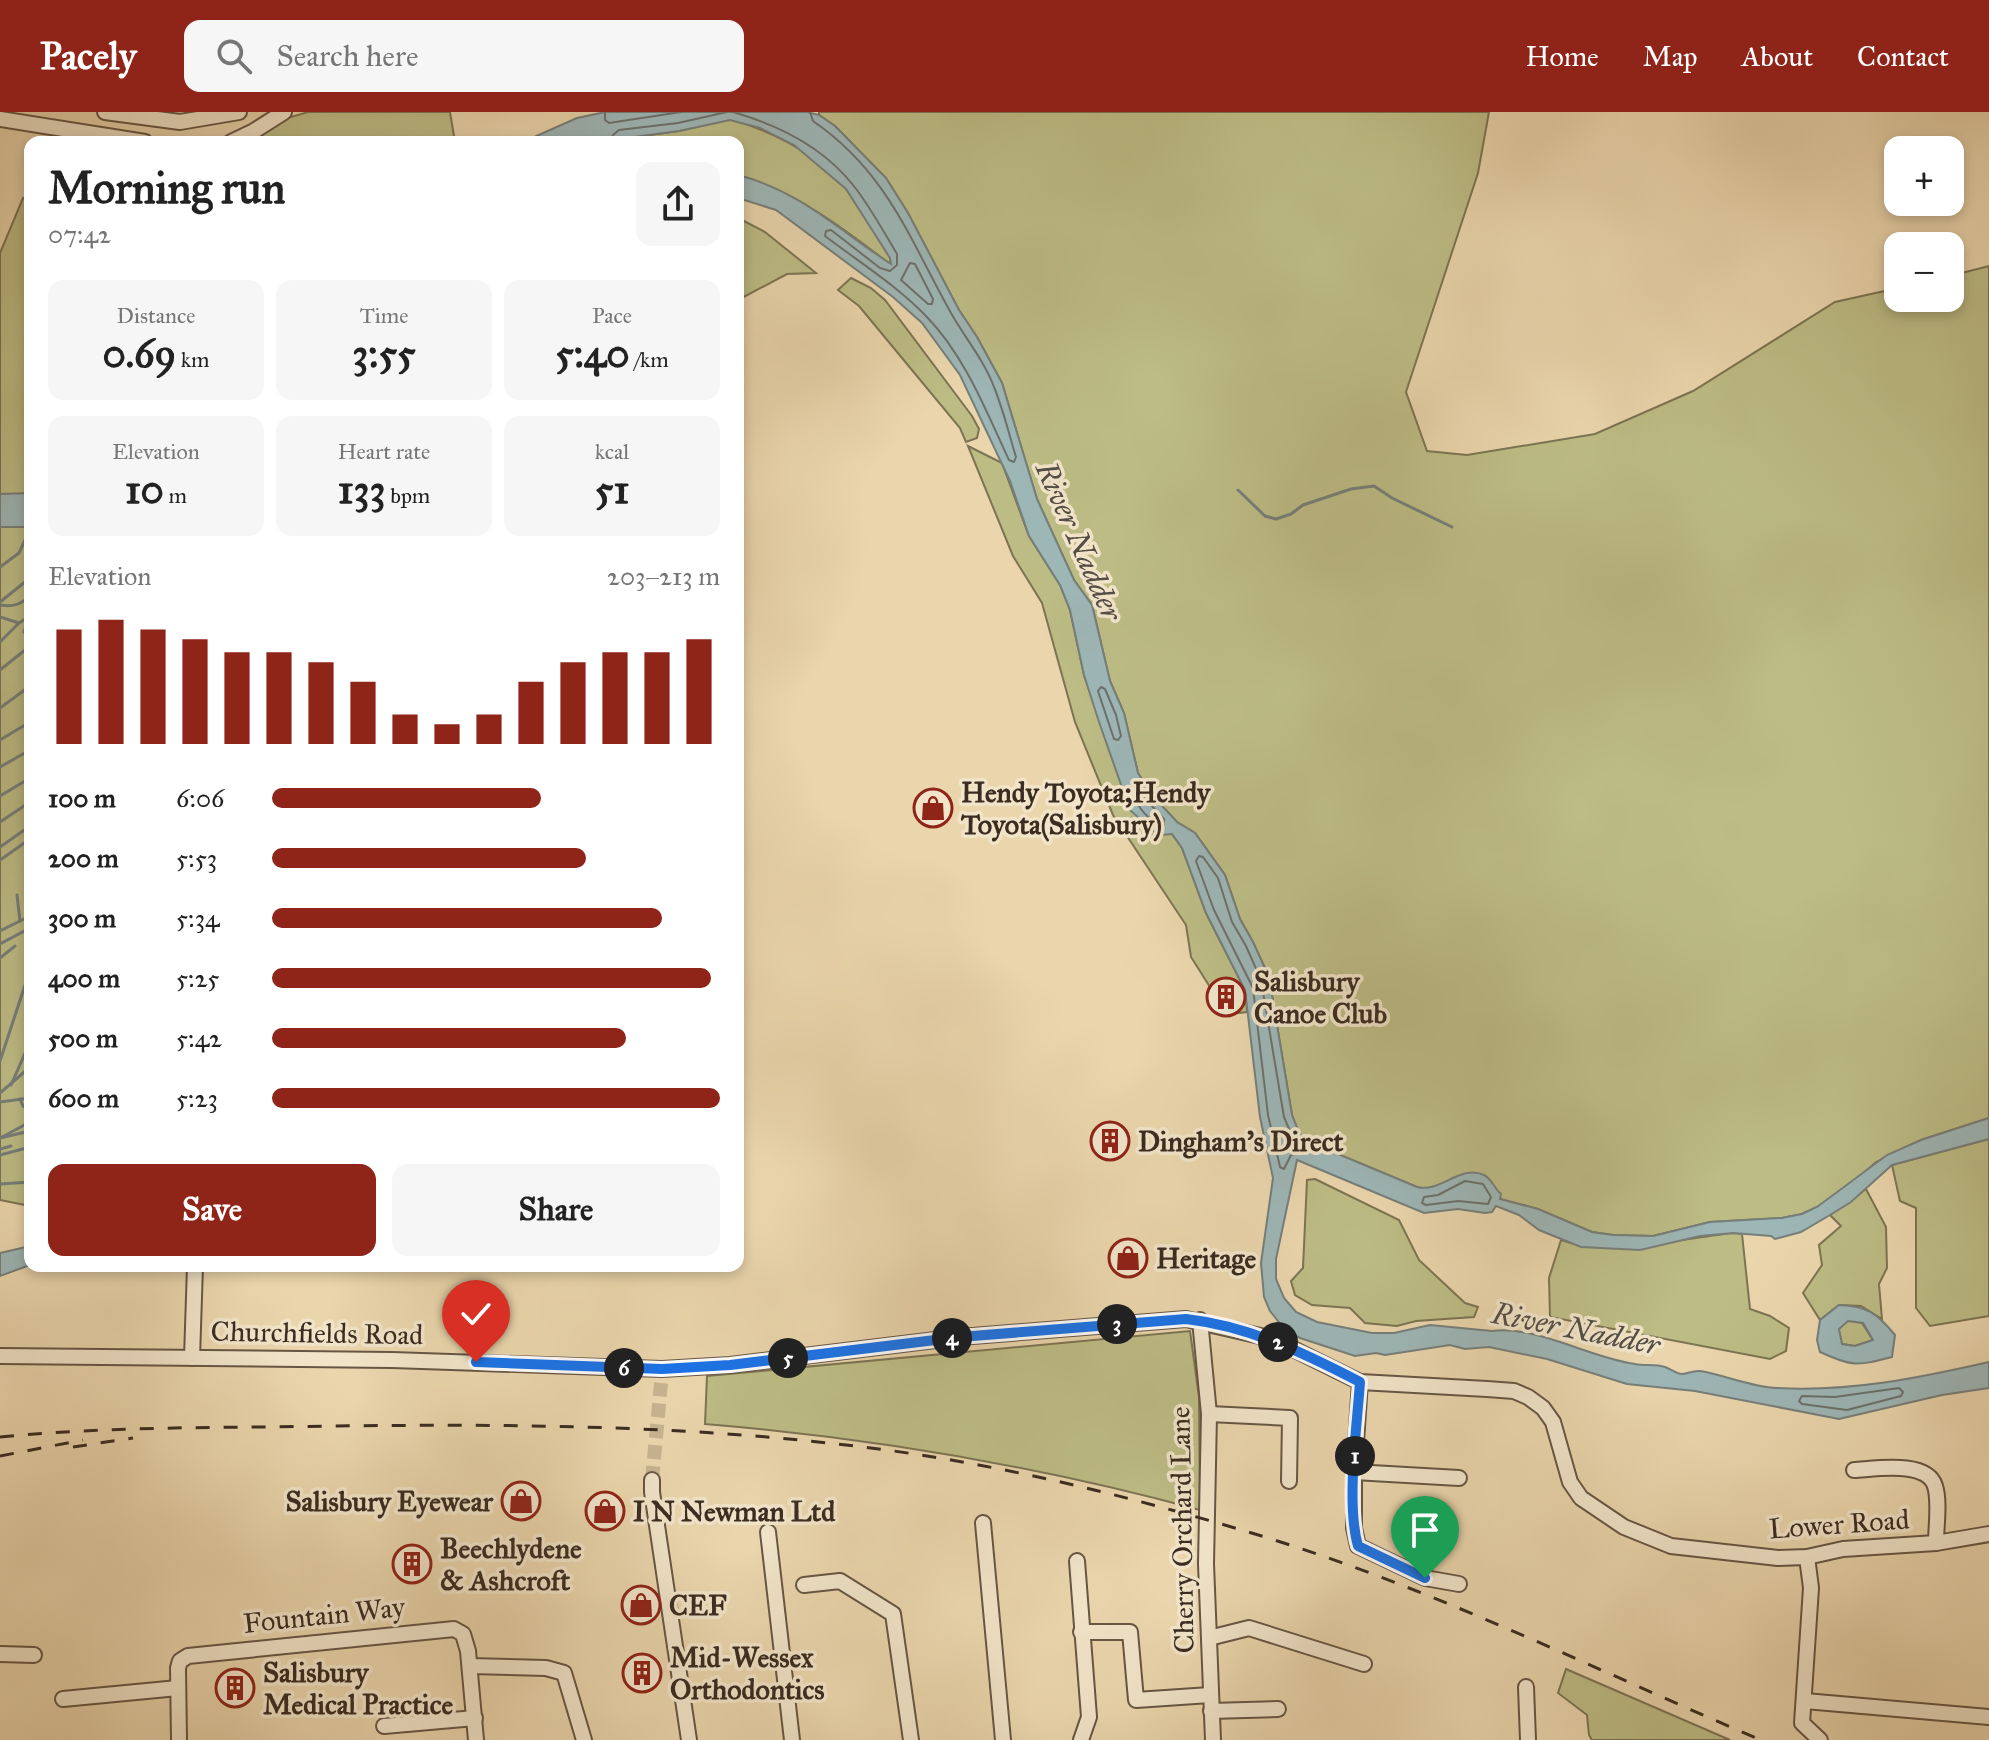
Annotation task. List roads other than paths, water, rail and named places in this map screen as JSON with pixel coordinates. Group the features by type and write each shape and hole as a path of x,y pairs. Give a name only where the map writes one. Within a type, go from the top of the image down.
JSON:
{"street":[{"path":"105,112 180,122 239,112"},
{"path":"241,136 274,115"},
{"path":"1,121 119,136"},
{"path":"192,1358 195,1272"},
{"name":"Lower Road","path":"730,1365 960,1337 1200,1320 1273,1339 1360,1382 1514,1391 1528,1397 1543,1408 1553,1422 1570,1482 1581,1498 1624,1527 1671,1546 1778,1558 1807,1557 1843,1549 1936,1543 1989,1534"},
{"name":"Cherry Orchard Lane","path":"1200,1320 1209,1414 1206,1564 1213,1740"},
{"name":"Churchfields Road","path":"0,1356 476,1362 662,1376 730,1365"},
{"path":"1360,1382 1354,1472 1354,1528 1358,1546 1425,1578 1459,1584"},
{"path":"1209,1414 1290,1418 1289,1481"},
{"path":"1854,1470 1894,1475 1917,1469 1929,1476 1935,1484 1936,1543"},
{"path":"1354,1472 1459,1478"},
{"path":"652,1480 689,1740"},
{"path":"983,1523 1003,1740"},
{"path":"768,1532 792,1740"},
{"path":"1807,1557 1811,1588 1802,1723 1820,1740"},
{"path":"1077,1561 1089,1717 1081,1740"},
{"path":"804,1585 840,1581 893,1614 911,1740"},
{"path":"1209,1638 1249,1628 1364,1664"},
{"name":"Fountain Way","path":"179,1740 178,1668 180,1661 188,1656 454,1629 463,1634 470,1666 476,1740"},
{"path":"1081,1632 1130,1632 1136,1700 1210,1695"},
{"path":"0,1654 34,1655"},
{"path":"470,1666 546,1668 564,1673 584,1740"},
{"path":"1526,1687 1528,1740"},
{"path":"63,1699 178,1688"},
{"path":"1805,1701 1989,1717"},
{"path":"1211,1711 1278,1709"},
{"path":"384,1726 475,1718"}],"water":[{"path":"605,112 807,112 819,115 835,126 886,178 1002,383 1037,499 1074,580 1092,605 1110,681 1124,713 1138,773 1151,794 1177,822 1195,833 1225,875 1240,919 1269,977 1292,1115 1299,1133 1309,1142 1417,1187 1426,1188 1475,1173 1489,1179 1501,1194 1500,1199 1538,1209 1592,1232 1653,1236 1710,1222 1802,1214 1817,1207 1887,1155 1921,1140 1989,1118 1989,1139 1892,1165 1851,1202 1801,1232 1775,1239 1771,1236 1733,1233 1700,1236 1640,1250 1581,1247 1539,1230 1519,1215 1496,1206 1492,1212 1485,1213 1458,1209 1424,1213 1297,1160 1276,1259 1276,1279 1284,1298 1296,1312 1317,1322 1372,1333 1394,1333 1430,1325 1509,1330 1545,1337 1618,1361 1661,1366 1680,1374 1700,1371 1777,1388 1858,1386 1989,1362 1989,1388 1942,1395 1839,1419 1695,1391 1627,1384 1547,1359 1489,1347 1465,1349 1450,1345 1385,1355 1355,1356 1285,1330 1270,1311 1264,1297 1261,1263 1273,1178 1260,1117 1245,990 1206,913 1182,848 1172,834 1161,835 1153,831 1130,810 1084,675 1070,610 1060,585 1029,536 1010,481 960,375 922,323 893,297 776,210 744,200 744,177 800,201 891,264 846,189 794,145 760,128 730,120 642,136 536,136 577,118"},
{"path":"24,493 24,527 0,527 0,494"},
{"path":"24,1247 24,1267 0,1276 0,1253"},
{"path":"1839,1305 1871,1312 1895,1335 1892,1357 1855,1364 1820,1352 1817,1340 1820,1320","holes":["1848,1321 1863,1323 1873,1340 1855,1346 1842,1344 1839,1329"]}],"waterway":[{"path":"1238,490 1265,516 1276,519 1291,514 1303,505 1351,489 1374,486 1452,527"},
{"path":"0,567 19,553 24,542"},
{"path":"0,602 24,583"},
{"path":"0,605 16,605 24,600"},
{"path":"0,617 19,623 24,620"},
{"path":"0,642 19,623"},
{"path":"0,670 24,651"},
{"path":"0,708 24,690"},
{"path":"0,740 24,726"},
{"path":"0,767 24,753"},
{"path":"0,796 24,782"},
{"path":"0,822 24,806"},
{"path":"0,847 24,830"},
{"path":"0,860 24,843"},
{"path":"17,895 20,921"},
{"path":"0,931 24,919"},
{"path":"0,944 24,931"},
{"path":"0,958 15,946"},
{"path":"0,1061 24,988"},
{"path":"11,1085 24,1056"},
{"path":"0,1093 24,1072"},
{"path":"20,1099 24,1106"},
{"path":"0,1102 24,1099"},
{"path":"2,1137 24,1125"},
{"path":"0,1138 24,1132"},
{"path":"0,1149 11,1146"},
{"path":"0,1155 24,1149"},
{"path":"0,1184 24,1182"}],"tunnel":[{"path":"652,1480 661,1383"}],"railway":[{"path":"0,1437 168,1428 400,1425 587,1427 775,1438 890,1450 996,1468 1100,1491 1320,1555 1511,1630 1761,1740"},
{"path":"73,1447 133,1438"},
{"path":"0,1456 83,1440"}],"place":[{"name":"Hendy Toyota;Hendy Toyota(Salisbury)","path":"933,808"},
{"name":"Salisbury Canoe Club","path":"1226,997"},
{"name":"Dingham's Direct","path":"1110,1141"},
{"name":"Heritage","path":"1128,1258"},
{"name":"Salisbury Eyewear","path":"521,1501"},
{"name":"I N Newman Ltd","path":"605,1511"},
{"name":"Beechlydene & Ashcroft","path":"412,1564"},
{"name":"CEF","path":"641,1605"},
{"name":"Mid-Wessex Orthodontics","path":"642,1673"},
{"name":"Salisbury Medical Practice","path":"235,1688"}],"water label":[{"name":"River Nadder","path":"1079,541"},
{"name":"River Nadder","path":"1576,1329"}]}
